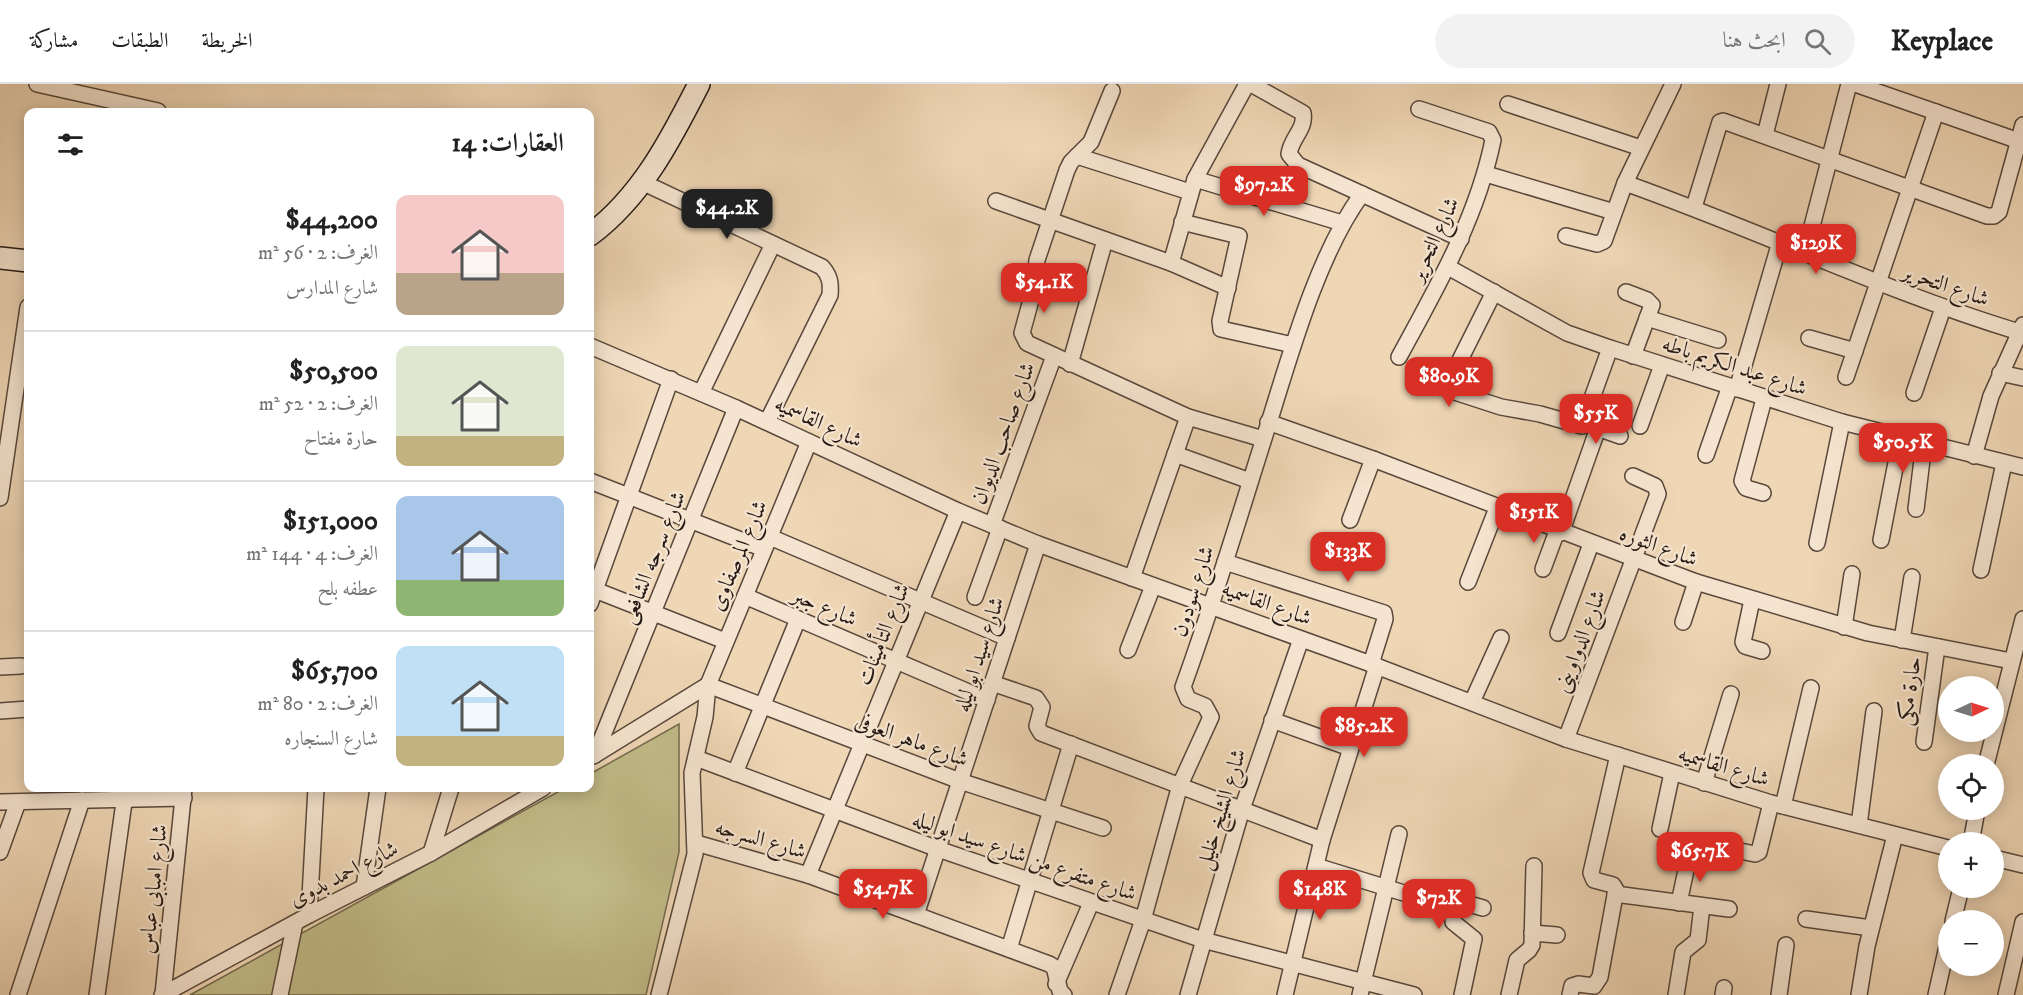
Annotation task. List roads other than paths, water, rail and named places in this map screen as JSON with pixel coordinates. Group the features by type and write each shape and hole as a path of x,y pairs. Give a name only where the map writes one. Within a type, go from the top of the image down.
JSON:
{"main road":[{"path":"594,232 614,218 644,183 699,84"},
{"path":"0,258 24,261"}],"street":[{"path":"37,84 89,90 148,108"},
{"path":"1171,263 1193,186 1249,84 1303,113 1303,126 1290,147 1291,159 1461,239"},
{"path":"1566,236 1601,244 1625,183 1673,84"},
{"path":"1765,135 1778,84"},
{"path":"1805,253 1832,160 1849,84"},
{"path":"1694,207 1720,122 1723,121 1987,216 1994,216 1999,212 2022,132 1936,112 1855,84"},
{"path":"1112,92 1091,142 1067,170 1037,260 1034,289 1023,333 1024,338 1028,343 1070,364 1188,417 1263,439"},
{"path":"1508,104 1641,148"},
{"name":"شارع التحرير","path":"1399,357 1461,239 1486,174 1493,135 1419,109"},
{"path":"1846,377 1936,112"},
{"path":"1077,156 1342,223"},
{"path":"1486,174 1614,212"},
{"path":"644,183 822,267 828,275 830,295 767,422"},
{"name":"شارع التحرير","path":"1625,183 1694,207 1943,308 2021,328"},
{"name":"شارع سودون","path":"1117,995 1143,920 1180,785 1211,717 1205,706 1188,699 1183,687 1212,606 1293,345 1342,223 1362,194"},
{"path":"996,201 1171,263 1228,288"},
{"path":"1182,222 1239,236 1220,321 1221,329 1293,345"},
{"path":"1070,364 1105,240"},
{"path":"1706,455 1733,388 1780,242"},
{"path":"702,393 772,244"},
{"name":"شارع عبد الكريم باطه","path":"1448,267 1567,333 1610,348 1842,422 2023,467"},
{"path":"1494,292 1449,382 1450,389 1501,407 1540,414 1620,436"},
{"path":"1626,292 1651,303 1633,356"},
{"path":"1914,393 1943,308"},
{"path":"1647,318 1718,340"},
{"path":"1974,456 2000,373 2021,328"},
{"path":"0,498 24,334"},
{"path":"1809,338 1855,351"},
{"name":"شارع القاسميه","path":"594,348 736,408 958,511 1038,544 1374,665 1566,739 1777,804 1938,846"},
{"path":"1543,569 1559,532 1610,348"},
{"name":"شارع صاحب الديوان","path":"975,597 996,526 1054,356"},
{"path":"1640,426 1662,365"},
{"path":"2000,373 2023,378"},
{"path":"594,586 671,380"},
{"path":"1763,493 1746,488 1742,481 1764,399"},
{"name":"شارع سرجه الشافعى","path":"594,752 736,408"},
{"path":"1132,578 1188,417"},
{"name":"شارع الثوره","path":"1269,422 1373,459 1559,532 1696,582 1844,627 2011,661"},
{"path":"1817,543 1842,422"},
{"path":"1881,540 1900,437"},
{"name":"شارع المرصفاوى","path":"659,995 692,870 696,843 691,790 705,717 708,685 809,442"},
{"path":"1916,509 1924,443"},
{"path":"1175,454 1250,481"},
{"path":"1350,520 1373,459"},
{"path":"1981,570 2004,463"},
{"name":"شارع الدواوينى","path":"1566,739 1659,491 1655,486 1633,476"},
{"path":"594,483 691,521 767,543 920,601 1007,638"},
{"path":"1468,582 1497,508"},
{"name":"شارع التأمينات","path":"807,875 958,511"},
{"name":"شارع سيد ابو ليله","path":"916,915 1038,544"},
{"path":"1558,633 1591,544"},
{"path":"1225,562 1384,613 1385,620 1374,665 1322,840 1285,995"},
{"path":"1844,627 1852,574"},
{"path":"1902,640 1912,578"},
{"path":"1683,621 1696,582"},
{"path":"1128,650 1153,585"},
{"path":"594,595 653,613 725,641"},
{"name":"شارع جبر","path":"745,596 987,700"},
{"path":"1752,600 1743,642 1745,646 1762,651"},
{"path":"735,773 798,619"},
{"path":"1989,754 2023,619"},
{"path":"1472,702 1501,638"},
{"name":"شارع الشيخ خليل","path":"1188,995 1242,809 1301,639"},
{"name":"حارة مكى","path":"1924,742 1937,647"},
{"path":"0,667 21,666"},
{"path":"992,683 1036,698 1042,707 1037,722 1041,733 1322,840"},
{"path":"594,756 708,685"},
{"name":"شارع ماهر العوفى","path":"708,685 960,781 1103,828"},
{"path":"1705,844 1755,854 1760,852 1777,804 1811,688"},
{"path":"1704,783 1731,694"},
{"path":"0,711 24,709"},
{"path":"1859,825 1874,711"},
{"path":"1272,720 1350,747"},
{"path":"1009,949 1071,744"},
{"path":"1570,995 1572,986 1598,983 1615,894 1613,885 1594,880 1591,873 1618,755"},
{"name":"شارع متفرع من شارع سيد ابو ليله","path":"696,758 938,849 1203,940 1292,964 1362,988 1414,995"},
{"path":"1660,829 1672,773"},
{"path":"309,915 316,792"},
{"path":"364,887 377,792"},
{"path":"431,853 449,792"},
{"path":"517,804 522,792"},
{"name":"شارع احمد بدوى","path":"162,995 309,915 431,853 536,792"},
{"path":"0,802 82,800 126,793 184,793"},
{"path":"97,995 126,793"},
{"name":"شارع امبابى عباس","path":"162,995 184,793"},
{"path":"18,995 82,800"},
{"path":"0,852 18,802"},
{"path":"1362,988 1399,834"},
{"path":"1859,995 1872,928 1895,836"},
{"name":"شارع السرجه","path":"696,843 807,875 1049,964 1054,967 1060,991 1064,995"},
{"path":"1679,903 1689,856"},
{"path":"2004,860 2023,865"},
{"path":"1316,866 1446,906 1453,915 1453,922 1474,939 1462,995"},
{"path":"1509,995 1516,960 1529,950 1532,933 1534,866"},
{"path":"1615,894 1729,909"},
{"path":"1446,906 1455,900 1482,908"},
{"path":"1052,995 1091,903"},
{"path":"1676,995 1683,952 1698,940 1702,906"},
{"path":"1806,919 1872,928"},
{"path":"2006,995 2023,922"},
{"path":"280,995 295,923"},
{"path":"1532,933 1557,935"},
{"path":"1779,995 1786,945"},
{"path":"1936,995 1940,976"}]}
